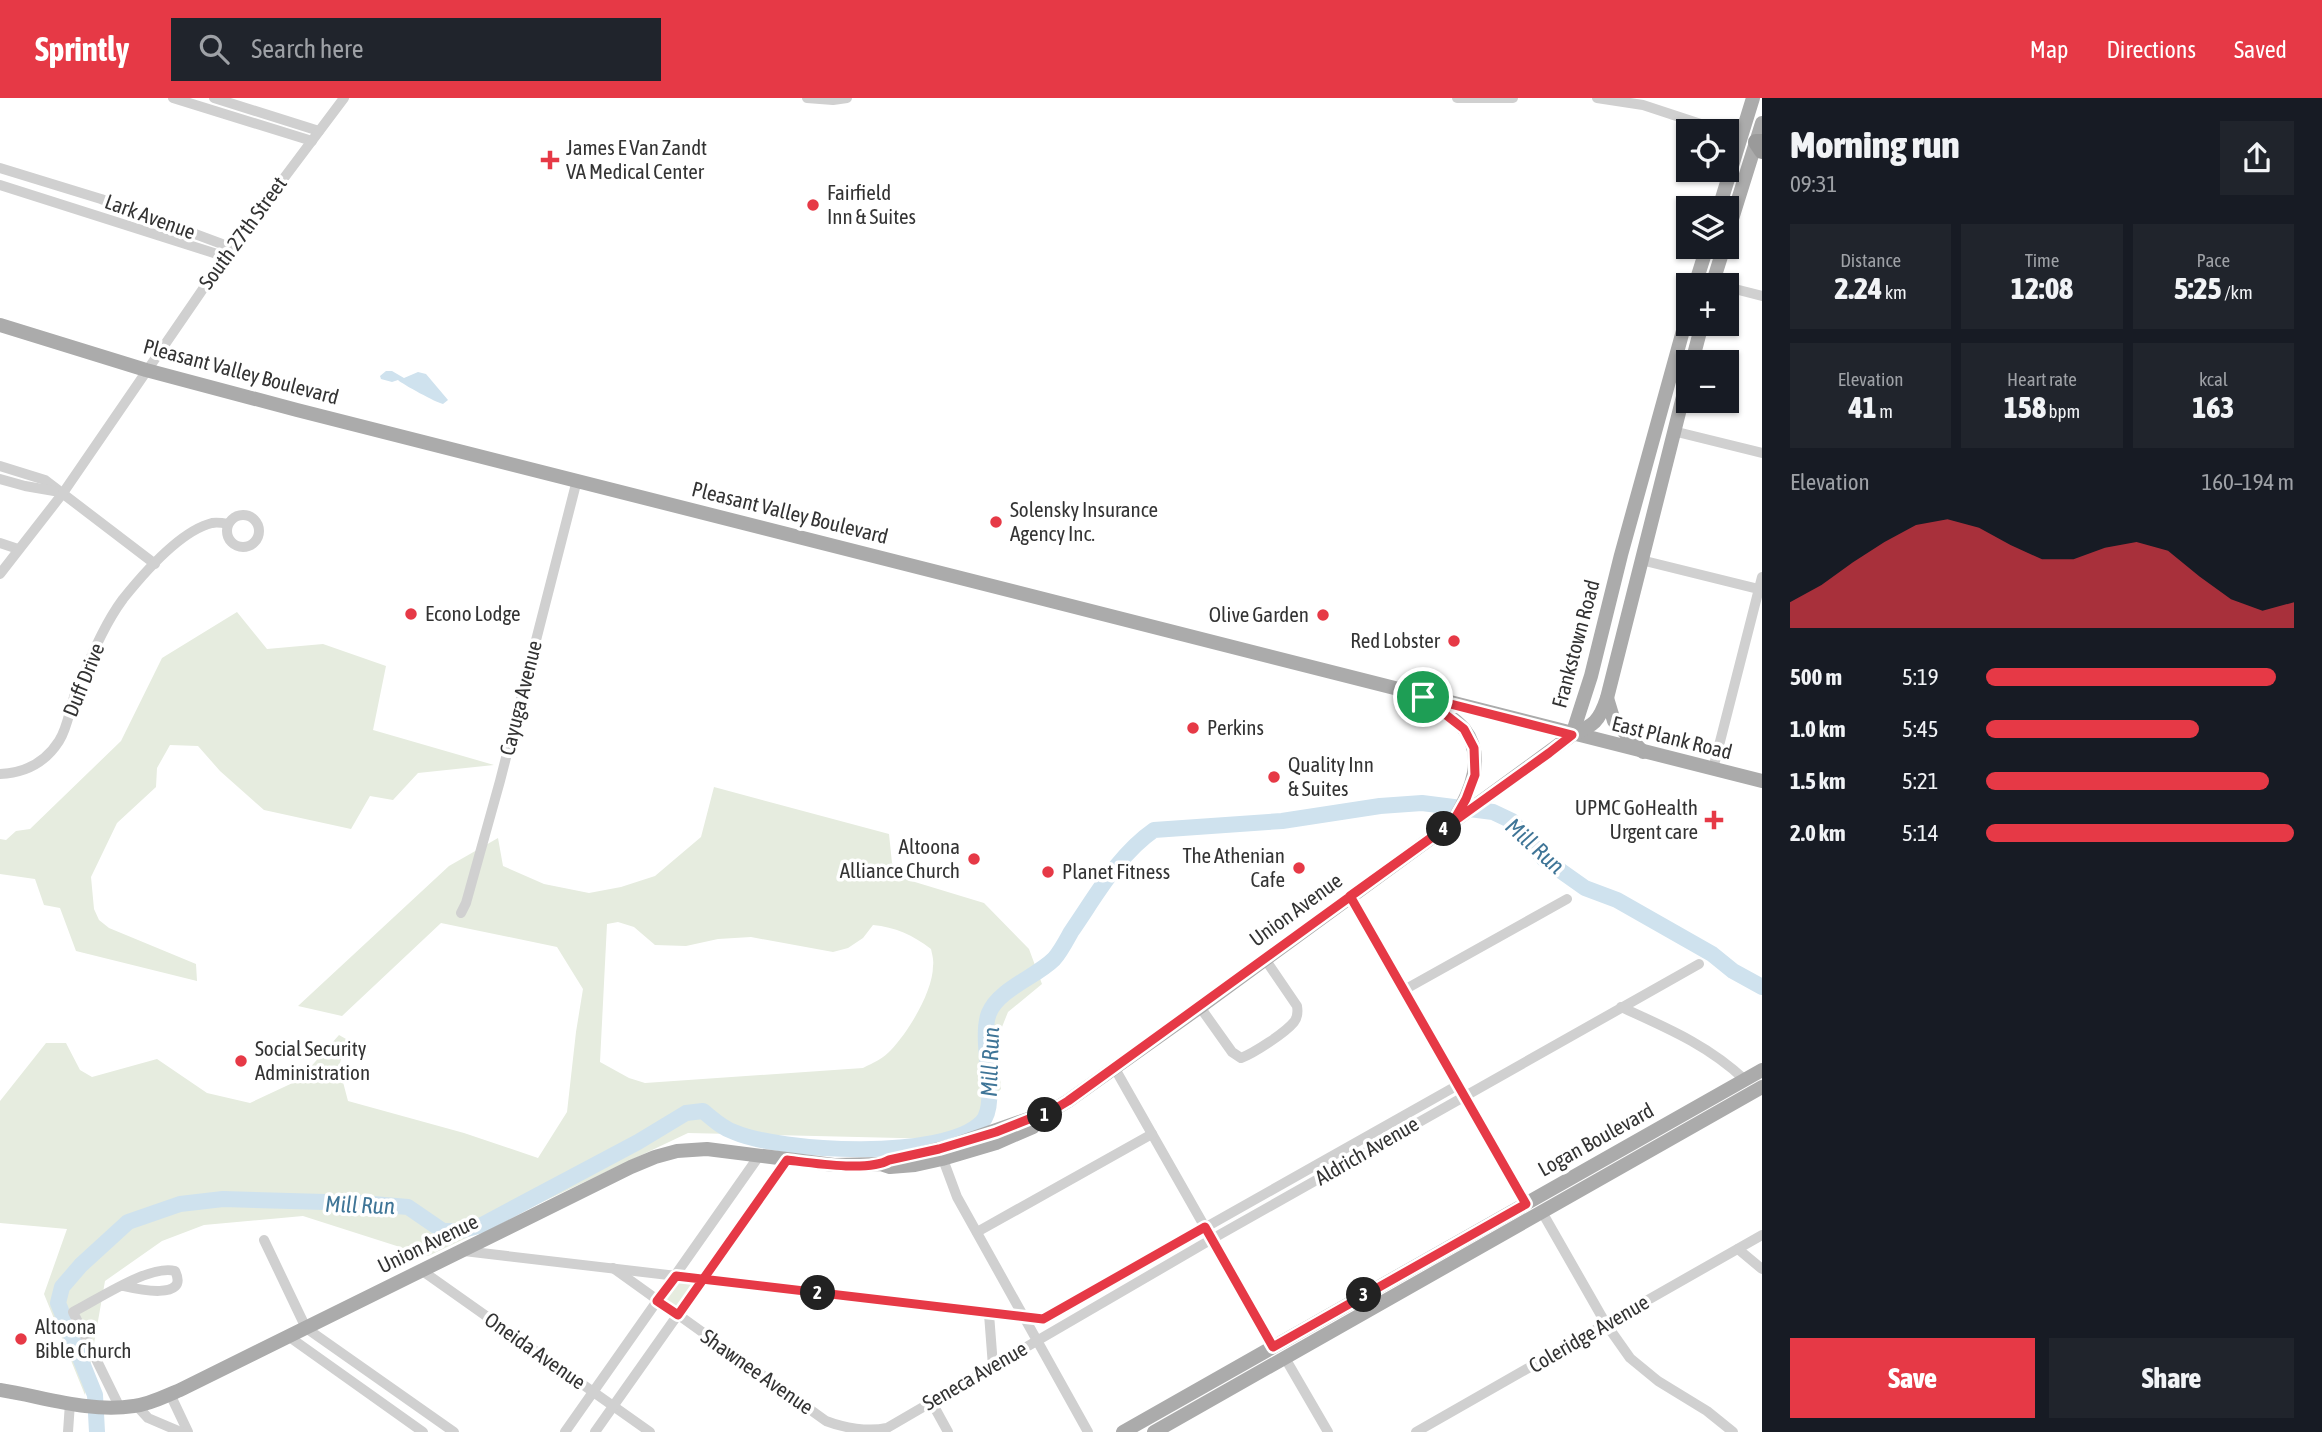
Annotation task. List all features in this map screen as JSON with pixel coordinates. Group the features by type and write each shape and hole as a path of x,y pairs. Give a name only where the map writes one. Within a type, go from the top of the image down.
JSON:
{"main road":[{"path":"1734,196 1753,98"},
{"path":"1723,196 1745,139 1762,123"},
{"name":"Pleasant Valley Boulevard","path":"0,325 146,370 1572,735"},
{"name":"Frankstown Road","path":"1572,735 1591,676 1621,555 1682,336"},
{"name":"Frankstown Road","path":"1572,735 1597,721 1607,698 1678,413"},
{"path":"1657,427 1673,431"},
{"path":"1621,555 1641,560"},
{"path":"1423,697 1455,720 1464,729 1474,748 1475,775 1457,818"},
{"path":"1607,698 1614,721 1644,752"},
{"name":"East Plank Road","path":"1572,735 1762,781"},
{"name":"Union Avenue","path":"0,1390 96,1408 137,1406 170,1394 655,1157 677,1151 707,1149 834,1165 881,1164 889,1160 941,1154 1043,1116 1200,1007 1572,735"},
{"name":"Logan Boulevard","path":"1122,1432 1762,1070"},
{"name":"Logan Boulevard","path":"1154,1432 1760,1090"}],"street":[{"path":"173,98 312,141"},
{"path":"214,98 319,131"},
{"name":"South 27th Street","path":"146,370 227,254 344,98"},
{"path":"807,98 847,98"},
{"path":"1457,98 1513,98"},
{"path":"1597,98 1643,106 1745,139"},
{"name":"Lark Avenue","path":"0,168 101,199 222,243 227,254 217,254 0,185"},
{"path":"1739,290 1762,296"},
{"path":"0,574 63,493 146,370"},
{"path":"1673,431 1762,453"},
{"path":"0,466 45,480 155,564"},
{"path":"0,479 63,493"},
{"name":"Cayuga Avenue","path":"461,913 500,781 577,481"},
{"name":"Duff Drive","path":"0,774 36,765 60,739 75,693 100,639 122,601 155,564 182,539 194,532 214,522 228,524"},
{"path":"0,543 18,549"},
{"path":"1641,560 1760,590"},
{"path":"1713,769 1762,577"},
{"path":"1350,896 1526,1204"},
{"path":"1404,990 1567,899"},
{"path":"1200,1007 1232,1052 1241,1058 1252,1054 1294,1022 1298,1014 1297,1006 1265,959"},
{"name":"Aldrich Avenue","path":"1037,1340 1699,964"},
{"path":"1621,1007 1690,1038 1727,1063 1745,1080"},
{"path":"1114,1067 1273,1347"},
{"name":"Aldrich Avenue","path":"464,1251 1043,1319 1458,1084"},
{"path":"977,1231 1152,1134"},
{"path":"941,1154 957,1197 1088,1432"},
{"path":"565,1432 760,1156"},
{"path":"595,1432 787,1160"},
{"path":"1542,1212 1624,1351 1642,1369 1707,1410 1733,1432"},
{"name":"Coleridge Avenue","path":"1416,1432 1762,1235"},
{"path":"264,1240 306,1328 454,1432"},
{"path":"1738,1249 1762,1269"},
{"name":"Shawnee Avenue","path":"613,1268 834,1428"},
{"name":"Oneida Avenue","path":"421,1270 650,1432"},
{"path":"120,1408 73,1312 123,1286"},
{"path":"989,1314 993,1366"},
{"path":"288,1336 423,1432"},
{"name":"Seneca Avenue","path":"834,1428 875,1431 887,1428 1037,1340"},
{"path":"1284,1358 1328,1432"},
{"path":"170,1394 188,1432"},
{"path":"931,1401 948,1432"},
{"path":"68,1432 70,1403"},
{"path":"137,1406 148,1419 181,1432"}],"shaded area":[{"path":"237,612 267,649 323,644 386,666 373,730 494,765 418,773 393,800 370,796 351,829 264,810 220,771 198,746 170,745 157,768 156,787 117,823 91,877 94,909 99,920 109,928 196,964 197,981 76,951 60,908 44,905 35,879 0,874 0,839 6,840 16,831 30,829 121,741 162,658"},
{"path":"714,787 889,834 892,863 905,879 984,903 1029,949 1042,984 1008,1012 997,1041 1001,1089 984,1105 976,1123 943,1139 688,1133 428,1256 303,1216 204,1225 162,1241 105,1281 85,1395 44,1294 67,1229 0,1223 0,1101 46,1043 66,1043 80,1070 92,1077 157,1059 207,1093 250,1103 299,1080 339,1035 346,1039 339,1067 348,1101 464,1133 538,1158 567,1112 583,989 557,947 441,923 342,1016 298,1006 449,866 498,838 503,866 544,884 589,893 621,887 655,876 701,837","holes":["618,922 634,927 655,945 686,946 718,939 751,937 833,952 848,948 863,938 873,925 881,926 903,932 931,949 932,976 919,1010 898,1042 888,1053 863,1068 645,1083 629,1078 600,1062 607,924"]},
{"path":"678,1280 694,1283 677,1308 663,1300"}],"water":[{"path":"386,371 392,371 404,378 418,372 426,374 448,400 443,404 398,380 392,382 381,379 380,376"}],"waterway":[{"name":"Mill Run","path":"97,1432 95,1395 58,1303 62,1287 81,1265 128,1222 180,1204 223,1199 408,1207 443,1231 459,1231 482,1225 638,1142 686,1113 703,1111 726,1128 756,1139 823,1148 899,1148 934,1143 963,1134 982,1122 987,1113 989,1087 986,1025 994,1005 1009,990 1054,959 1099,890 1129,851 1154,830 1282,821 1380,806 1422,803 1493,812 1512,821 1544,859 1585,888 1617,900 1712,954 1733,971 1762,987"}],"place":[{"name":"James E Van Zandt VA Medical Center","path":"550,160"},
{"name":"Fairfield Inn & Suites","path":"813,205"},
{"name":"Solensky Insurance Agency Inc.","path":"996,522"},
{"name":"Econo Lodge","path":"411,614"},
{"name":"Olive Garden","path":"1323,615"},
{"name":"Red Lobster","path":"1454,641"},
{"name":"Perkins","path":"1193,728"},
{"name":"Quality Inn & Suites","path":"1274,777"},
{"name":"UPMC GoHealth Urgent care","path":"1714,820"},
{"name":"Altoona Alliance Church","path":"974,859"},
{"name":"The Athenian Cafe","path":"1299,868"},
{"name":"Planet Fitness","path":"1048,872"},
{"name":"Social Security Administration","path":"241,1061"},
{"name":"Altoona Bible Church","path":"21,1339"}],"route":[{"path":"1423,697 1455,720 1464,729 1474,748 1475,775 1453,822 1350,896 1200,1007 1043,1116 950,1146 881,1164 834,1165 787,1160 703,1279 678,1315 657,1301 676,1276 703,1279 989,1314 1043,1319 1205,1227 1273,1347 1526,1204 1350,896 1483,802 1572,735 1423,697"}]}
